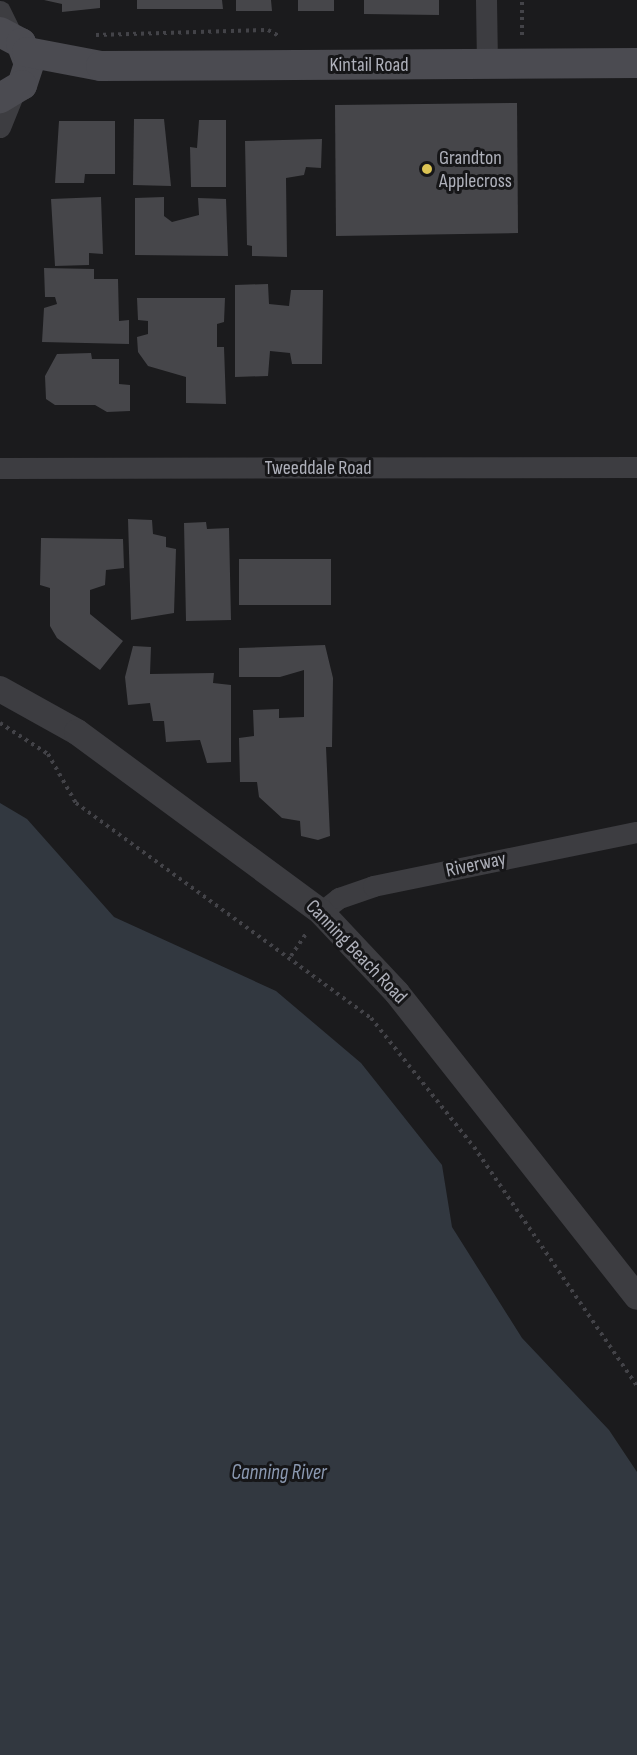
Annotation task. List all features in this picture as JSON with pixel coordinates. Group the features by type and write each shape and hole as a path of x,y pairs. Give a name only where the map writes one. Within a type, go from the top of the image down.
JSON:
{"main road":[{"name":"Kintail Road","path":"10,33 101,66"},
{"path":"10,33 12,92"},
{"name":"Kintail Road","path":"12,92 101,66 637,63"}],"street":[{"path":"486,0 487,64"},
{"path":"0,127 12,92"},
{"name":"Tweeddale Road","path":"0,468 637,467"},
{"name":"Canning Beach Road","path":"0,689 76,732 321,912 397,993 637,1297"},
{"name":"Riverway","path":"321,912 339,898 373,886 637,832"}],"path":[{"path":"522,0 522,35"},
{"path":"0,723 48,754 76,802 371,1018 474,1147 637,1386"}],"water":[{"name":"Canning River","path":"0,803 27,819 114,917 276,991 361,1063 442,1165 452,1227 522,1338 609,1430 637,1472 637,1755 0,1755"}],"building":[{"path":"44,0 100,0 100,8 62,12 62,4"},
{"path":"137,0 222,0 223,9 137,9"},
{"path":"236,0 271,0 272,11 236,11"},
{"path":"298,0 334,0 334,11 298,11"},
{"path":"364,0 439,0 439,15 364,14"},
{"name":"Grandton Applecross","path":"517,103 518,233 336,236 335,105"},
{"path":"134,119 164,119 171,186 133,185"},
{"path":"199,120 226,120 226,187 191,187 190,147 197,148"},
{"path":"59,121 115,121 115,174 85,174 84,183 55,183"},
{"path":"322,139 321,168 306,167 304,175 286,178 287,257 252,256 252,246 247,245 245,141"},
{"path":"101,197 103,254 89,253 89,265 55,266 51,199"},
{"path":"164,197 164,216 172,222 199,215 198,198 226,199 228,256 135,255 135,198"},
{"path":"44,268 94,269 94,279 118,279 119,321 129,320 129,344 42,342 44,308 57,304 55,297 45,297"},
{"path":"268,284 269,304 289,306 291,290 323,290 322,364 292,364 290,353 270,351 268,376 235,377 235,285"},
{"path":"137,298 225,298 224,322 217,324 217,347 224,347 226,404 186,403 186,377 148,366 138,352 137,337 148,334 148,321 138,320"},
{"path":"91,353 92,359 119,359 119,384 130,385 130,411 107,412 95,405 55,405 46,399 45,376 57,354"},
{"path":"128,519 152,520 153,534 166,537 166,547 176,549 174,613 131,620"},
{"path":"206,522 207,529 229,528 231,620 186,621 184,523"},
{"path":"41,538 123,539 124,568 106,570 105,585 90,590 90,614 123,641 100,670 57,638 50,626 50,588 40,585"},
{"path":"239,559 331,559 331,605 239,605"},
{"path":"325,645 333,678 332,747 326,747 330,836 318,840 301,836 300,821 282,818 259,797 257,782 240,782 239,738 254,736 253,710 279,709 279,718 304,717 304,670 280,677 239,677 239,648"},
{"path":"133,646 151,647 150,674 214,673 213,683 231,685 231,762 207,763 200,740 166,742 164,721 153,721 150,703 128,705 125,677"}],"place":[{"name":"Grandton Applecross","path":"427,169"}]}
